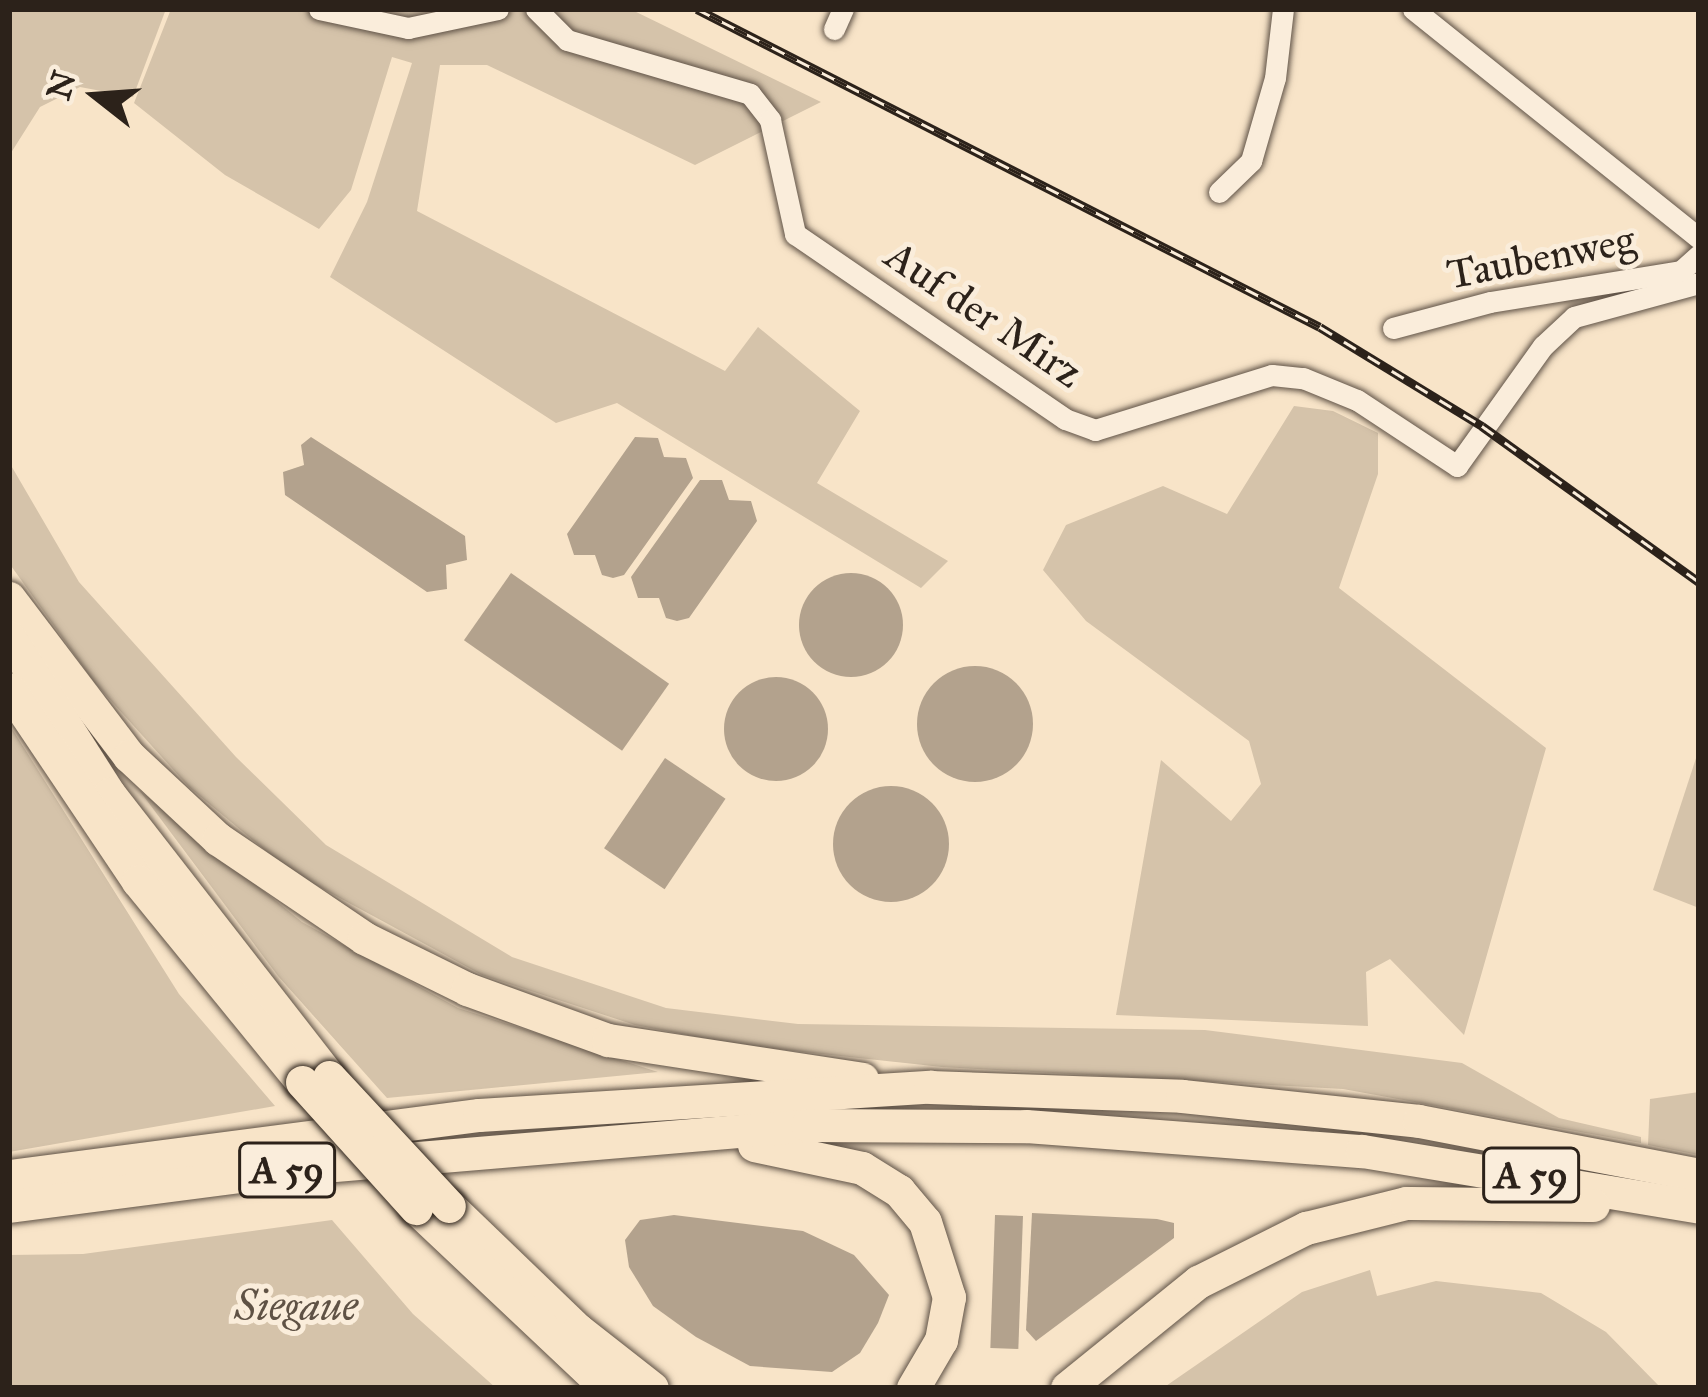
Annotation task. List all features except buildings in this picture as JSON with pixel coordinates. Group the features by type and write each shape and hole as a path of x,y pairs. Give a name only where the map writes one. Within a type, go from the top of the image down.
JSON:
{"highway":[{"path":"9,598 128,756 218,839 364,938 485,997 608,1040 930,1088"},
{"path":"9,637 122,812 315,1080"},
{"path":"9,689 138,881 315,1080 607,1388"},
{"name":"A 59","path":"9,1176 457,1117 930,1088 1182,1096 1419,1121 1699,1174"},
{"name":"A 59","path":"9,1206 566,1142 787,1126 1026,1126 1362,1151 1699,1207"},
{"path":"566,1142 808,1151 862,1168 898,1191 935,1239 947,1278 941,1340 913,1388"},
{"path":"1067,1388 1214,1273 1275,1240 1364,1211 1526,1199 1699,1221"},
{"path":"433,1207 652,1388"}],"street":[{"path":"319,9 408,28 498,9"},
{"name":"Auf der Mirz","path":"536,9 567,40 750,94 770,120 795,234 1065,419 1095,430 1272,375 1303,378 1357,400 1457,466 1543,346 1574,317 1699,283"},
{"path":"1219,193 1251,161 1275,78 1283,9"},
{"path":"1413,9 1699,238"},
{"name":"Taubenweg","path":"1393,328 1490,302 1681,271 1699,255"}],"green space":[{"path":"9,9 166,9 133,97 80,87 40,107 9,156"},
{"path":"171,9 630,9 821,102 695,165 487,65 440,65 417,211 725,371 758,327 860,411 817,483 948,561 921,588 617,403 556,423 330,277 367,202 412,63 392,57 351,190 319,229 225,175 134,103"},
{"path":"1294,406 1333,411 1378,433 1378,474 1339,588 1546,748 1464,1035 1390,959 1366,972 1368,1026 1116,1015 1161,760 1231,821 1261,784 1249,741 1086,621 1043,570 1066,525 1163,486 1227,514"},
{"path":"9,462 79,582 236,757 326,845 512,957 666,1008 798,1024 1205,1030 1462,1063 1559,1118 1641,1137 1641,1143 1343,1089 942,1067 739,1045 635,1025 482,975 290,871 189,787 94,682 9,563"},
{"path":"9,724 179,994 275,1106 9,1152"},
{"path":"1699,749 1699,908 1653,890"},
{"path":"139,790 302,922 458,1008 658,1072 387,1098 278,976"},
{"path":"1699,1092 1699,1155 1648,1145 1650,1099"},
{"name":"Siegaue","path":"332,1220 413,1314 496,1388 9,1388 9,1255 83,1254"},
{"path":"1370,1270 1377,1296 1436,1281 1541,1293 1606,1332 1661,1388 1163,1388 1302,1292"}],"shaded area":[{"path":"311,437 465,536 467,560 446,565 447,589 427,592 285,495 283,472 304,465 301,445"},
{"path":"635,437 658,438 664,457 686,458 693,478 624,575 613,578 602,575 595,555 574,555 567,534"},
{"path":"700,480 722,480 729,500 751,501 757,521 689,618 677,621 666,618 659,598 638,598 631,577"},
{"path":"511,573 669,684 622,751 464,640"},
{"path":"851,573 871,577 894,596 903,625 899,645 880,668 851,677 831,673 808,654 799,625 803,605 822,582"},
{"path":"975,666 997,670 1016,683 1029,702 1033,724 1029,746 1016,765 997,778 975,782 953,778 934,765 921,746 917,724 921,702 934,683 953,670"},
{"path":"776,677 796,681 819,700 828,729 824,749 805,772 776,781 756,777 733,758 724,729 728,709 747,686"},
{"path":"665,758 726,799 665,889 604,848"},
{"path":"891,786 913,790 932,803 945,822 949,844 945,866 932,885 913,898 891,902 869,898 850,885 837,866 833,844 837,822 850,803 869,790"},
{"path":"1032,1213 1157,1219 1174,1223 1174,1238 1036,1341 1026,1330"},
{"path":"674,1215 803,1231 854,1255 889,1295 860,1353 832,1372 750,1366 696,1337 653,1306 629,1267 625,1240 640,1220"},
{"path":"995,1215 1023,1216 1018,1349 990,1348"}],"railway":[{"path":"697,9 1320,327 1482,426 1699,582"}]}
